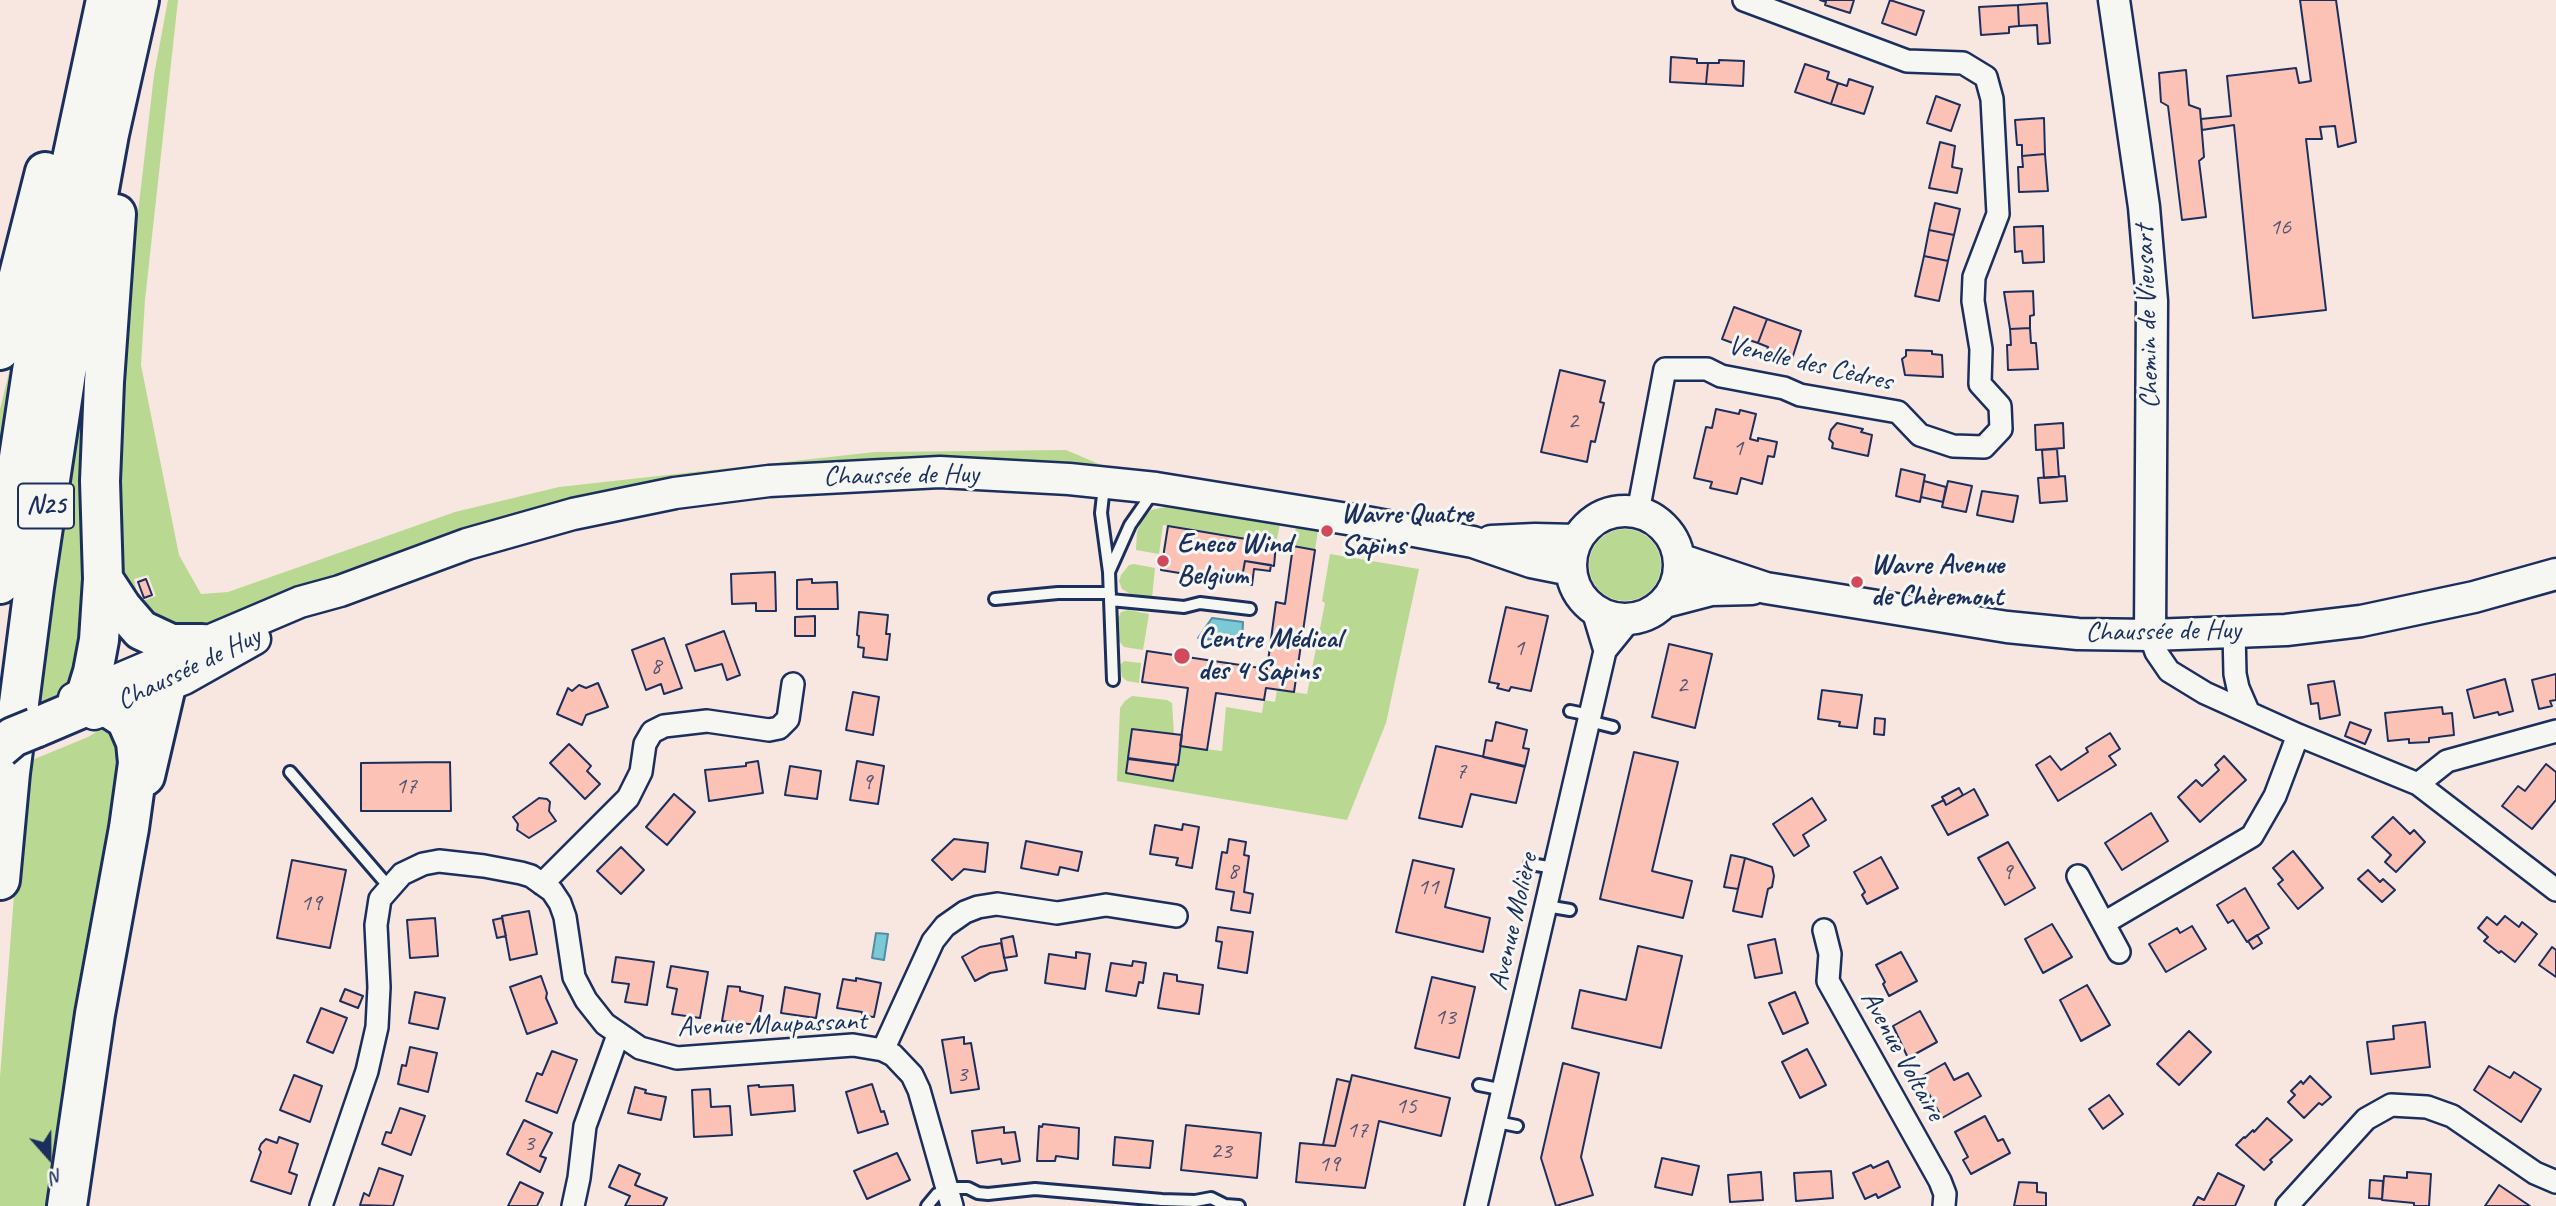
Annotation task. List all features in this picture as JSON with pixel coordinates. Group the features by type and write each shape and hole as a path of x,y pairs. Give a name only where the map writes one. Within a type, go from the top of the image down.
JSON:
{"highway":[{"path":"0,350 88,0"},
{"name":"N25","path":"0,584 32,371 67,183 106,0"},
{"name":"N25","path":"0,880 10,773 36,573 66,373 108,134 139,0"},
{"path":"98,700 103,579 100,481 104,382 116,214 122,170 108,134"},
{"path":"103,579 141,630 171,644 202,644"},
{"path":"129,828 144,781 166,685"},
{"path":"26,732 98,700"},
{"path":"66,1206 95,1014 129,828 138,763 136,742 126,719 98,700"}],"main road":[{"name":"Chemin de Vieusart","path":"2114,0 2144,207 2152,301 2150,635"},
{"name":"Chaussée de Huy","path":"98,700 202,644 300,602 340,591 467,544 573,514 675,493 769,481 940,472 1026,475 1156,488 1473,542 1531,562 1571,570"},
{"path":"1621,511 1638,512 1660,523 1670,533 1676,545 1679,574 1674,589 1655,610 1631,619 1604,615 1592,608 1578,591 1571,570 1572,555 1577,540 1595,519 1621,511"},
{"name":"Chaussée de Huy","path":"1473,542 1535,538 1577,540"},
{"name":"Chaussée de Huy","path":"1679,559 1766,588 2007,627 2078,634 2150,635 2286,630 2361,621 2462,600 2556,574"},
{"name":"Chaussée de Huy","path":"1665,602 1711,590 1766,588"},
{"name":"Chaussée de Huy","path":"98,700 184,679 340,591"}],"street":[{"name":"Venelle des Cèdres","path":"1638,512 1665,369 1707,369 1720,376 1784,388 1800,395 1898,412 1920,435 1953,446 1984,447 2001,429 2000,406 1980,384 1980,349 1973,301 1974,276 1998,214 1992,99 1986,77 1963,63 1907,61 1744,0"},
{"path":"1592,608 1605,651"},
{"name":"Avenue Molière","path":"1476,1206 1507,1124 1504,1090 1555,868 1583,716 1605,651 1631,619"},
{"path":"2234,632 2235,674 2248,711"},
{"path":"2150,635 2156,652 2169,671 2205,693 2418,785 2556,890"},
{"path":"321,1206 367,1071 377,1027 377,911 380,899 389,887 411,868 439,861 521,873 542,884 628,798 641,772 645,744 652,732 664,726 707,722 769,730 779,728 788,719 793,684"},
{"path":"2418,785 2447,761 2556,731"},
{"path":"2104,923 2252,836 2275,796 2298,735"},
{"path":"2078,876 2119,951"},
{"name":"Avenue Maupassant","path":"542,884 552,891 560,904 574,977 597,1016 618,1035 640,1048 677,1058 853,1045 883,1050 904,1064 917,1085 950,1198"},
{"path":"883,1050 933,941 945,926 965,912 997,904 1057,913 1106,905 1176,916"},
{"name":"Avenue Voltaire","path":"1824,930 1830,954 1828,981 1940,1181 1945,1194 1944,1206"},
{"path":"573,1206 585,1126 618,1035"},
{"path":"2287,1206 2366,1119 2391,1105 2427,1107 2452,1116 2535,1173 2556,1182"}],"lane":[{"path":"1105,483 1101,513 1109,572 1113,680"},
{"path":"1109,572 1130,524 1156,488"},
{"path":"995,599 1058,593 1110,596 1184,607 1200,603 1250,609"},
{"path":"1583,716 1613,727"},
{"path":"290,772 389,887"},
{"path":"1530,864 1555,868"},
{"path":"1546,906 1570,910"},
{"path":"1479,1085 1504,1090"},
{"path":"927,1206 937,1194 950,1198 968,1188 988,1194 1026,1189 1194,1203 1211,1198 1225,1205 1239,1206"}],"green space":[{"path":"168,0 178,0 145,300 141,365 179,555 201,594 228,592 455,512 559,487 875,452 1066,450 1113,470 778,470 247,619 174,633 125,598 139,593 143,601 156,596 148,575 134,579 136,589 123,593 116,545 124,333 154,75"},
{"path":"104,239 81,671 61,693 37,703 32,760 103,728 108,729 126,749 54,1206 0,1206 0,1077 22,791"},
{"path":"19,332 0,483 0,409"},
{"path":"1166,507 1280,524 1276,544 1163,525 1159,554 1136,550 1137,532 1142,520 1151,510"},
{"path":"1296,526 1318,530 1315,550 1293,546"},
{"path":"1618,529 1632,529 1651,539 1661,558 1661,572 1651,591 1632,601 1618,601 1599,591 1589,572 1589,558 1599,539"},
{"path":"1330,554 1419,569 1386,723 1347,820 1117,781 1120,708 1132,696 1172,703 1174,735 1132,729 1126,773 1173,781 1180,746 1222,751 1226,707 1262,713 1264,700 1275,702 1277,690 1307,694 1325,603 1322,601"},
{"path":"1129,565 1155,568 1152,598 1132,595 1122,589 1119,581 1121,575"},
{"path":"1128,610 1149,614 1143,650 1124,647 1119,641 1116,622 1121,612"},
{"path":"1124,661 1141,663 1139,683 1127,681 1122,677 1120,665"}],"water":[{"path":"1212,618 1243,622 1242,644 1198,638"},
{"path":"876,933 888,934 884,960 872,958"}],"building":[{"path":"1820,0 1854,0 1850,13 1825,5 1826,2"},
{"path":"1890,0 1924,11 1916,35 1882,23"},
{"path":"2300,0 2336,0 2356,142 2338,147 2335,126 2320,127 2322,139 2306,139 2326,310 2253,318 2234,125 2202,130 2201,119 2231,116 2227,76 2296,68 2299,83 2311,81"},
{"path":"2047,3 2050,43 2038,44 2037,25 2019,26 2018,5"},
{"path":"2018,5 2019,26 2009,27 2009,33 1981,35 1979,7"},
{"path":"1671,57 1697,59 1697,63 1708,63 1706,84 1670,82"},
{"path":"1719,60 1744,61 1743,86 1706,84 1708,63 1719,63"},
{"path":"1805,64 1829,72 1827,79 1838,83 1831,104 1795,92"},
{"path":"2186,70 2189,105 2200,109 2204,157 2199,161 2206,217 2182,220 2168,106 2161,102 2159,73"},
{"path":"1849,79 1873,87 1864,114 1831,104 1838,83 1847,86"},
{"path":"1936,96 1960,105 1951,131 1927,123"},
{"path":"2044,118 2045,154 2022,156 2022,145 2017,145 2015,120"},
{"path":"1940,142 1955,146 1952,167 1962,169 1957,193 1929,188"},
{"path":"2045,154 2048,191 2019,192 2018,167 2023,167 2022,156"},
{"path":"1935,203 1960,209 1954,235 1929,230"},
{"path":"2043,226 2044,262 2023,263 2022,251 2015,252 2014,227"},
{"path":"1929,230 1954,235 1948,261 1924,256"},
{"path":"1924,256 1948,261 1939,301 1915,296"},
{"path":"2033,291 2034,315 2030,316 2030,328 2010,329 2004,292"},
{"path":"1734,307 1767,319 1758,343 1749,340 1746,348 1722,339"},
{"path":"1767,319 1801,331 1792,359 1767,351 1768,347 1758,343"},
{"path":"2030,328 2031,343 2036,343 2038,369 2008,370 2007,345 2011,345 2010,329"},
{"path":"1906,350 1932,351 1932,354 1942,355 1943,377 1905,375 1902,359 1906,356"},
{"path":"1560,370 1605,381 1600,402 1604,403 1595,442 1591,441 1587,462 1541,452"},
{"path":"1716,409 1739,414 1740,410 1756,414 1750,439 1777,442 1774,457 1768,456 1762,484 1741,478 1737,494 1710,488 1712,482 1694,478 1706,427 1712,428"},
{"path":"1837,423 1863,429 1861,432 1872,435 1868,456 1832,448 1833,443 1829,439 1831,430"},
{"path":"2063,423 2064,448 2036,450 2035,425"},
{"path":"2057,449 2059,477 2044,478 2042,450"},
{"path":"1901,469 1925,475 1920,502 1896,496"},
{"path":"2065,476 2067,501 2040,503 2038,478"},
{"path":"1924,481 1946,487 1943,502 1921,497"},
{"path":"1948,481 1972,486 1966,512 1942,507"},
{"path":"1982,491 2018,496 2013,522 1977,515"},
{"path":"1168,526 1276,544 1274,566 1245,561 1241,583 1161,570"},
{"path":"1293,546 1315,550 1294,692 1266,688 1264,700 1216,693 1207,750 1180,746 1188,688 1142,682 1147,651 1267,669 1276,602 1285,604"},
{"path":"1245,561 1271,565 1270,571 1254,569 1252,585 1241,583"},
{"path":"775,572 776,611 756,611 756,603 732,604 731,574"},
{"path":"146,579 152,595 144,598 138,582"},
{"path":"812,579 812,583 837,582 838,609 797,609 797,580"},
{"path":"1506,607 1548,616 1531,691 1511,687 1509,691 1497,688 1499,684 1489,682"},
{"path":"859,612 888,615 886,634 890,634 887,660 863,657 864,648 858,647"},
{"path":"815,616 815,636 795,636 795,617"},
{"path":"724,631 740,675 727,680 722,664 695,671 686,645"},
{"path":"664,638 682,688 664,694 661,684 646,690 632,650"},
{"path":"1669,644 1712,654 1695,728 1652,717"},
{"path":"2556,674 2556,700 2550,701 2552,706 2539,709 2532,680"},
{"path":"2505,679 2513,711 2474,718 2467,690"},
{"path":"2334,681 2340,715 2320,719 2318,703 2311,704 2308,685"},
{"path":"598,683 608,707 586,715 582,725 557,714 568,688 572,691 579,685 586,688"},
{"path":"1822,690 1862,695 1857,728 1818,719"},
{"path":"853,692 879,697 873,735 846,730"},
{"path":"2442,707 2443,714 2452,713 2454,735 2429,738 2429,742 2409,743 2409,739 2388,741 2385,713"},
{"path":"1875,718 1885,719 1884,735 1874,734"},
{"path":"1496,722 1527,730 1523,748 1529,749 1525,767 1483,757 1486,740 1492,741"},
{"path":"2350,722 2371,730 2365,744 2345,736"},
{"path":"1132,729 1182,735 1178,765 1128,758"},
{"path":"2110,733 2120,749 2109,756 2116,765 2058,801 2036,765 2050,756 2061,770 2088,752 2086,748"},
{"path":"569,744 591,766 587,771 600,784 585,799 550,763"},
{"path":"1436,746 1525,766 1516,803 1471,794 1462,827 1419,818"},
{"path":"1634,752 1678,762 1652,871 1692,881 1683,918 1600,899"},
{"path":"2224,756 2246,780 2200,822 2178,797 2196,780 2202,786 2219,770 2215,765"},
{"path":"1128,759 1176,765 1173,781 1126,773"},
{"path":"758,761 763,793 709,801 705,770 746,766 746,763"},
{"path":"857,761 884,766 878,804 850,800"},
{"path":"450,762 451,811 361,811 361,763"},
{"path":"2546,764 2556,772 2556,800 2532,829 2502,806 2518,786 2525,791"},
{"path":"790,766 821,771 817,799 785,795"},
{"path":"1959,788 1963,795 1946,805 1942,797"},
{"path":"1974,789 1988,815 1948,835 1932,806 1944,800 1946,805"},
{"path":"674,794 695,812 667,845 646,827"},
{"path":"539,798 550,802 549,811 556,821 529,838 517,830 518,824 513,817"},
{"path":"1812,798 1826,820 1803,835 1809,846 1794,856 1773,824"},
{"path":"2151,813 2168,841 2122,870 2105,843"},
{"path":"2393,817 2410,834 2414,830 2425,842 2396,872 2385,862 2391,855 2372,837"},
{"path":"1183,824 1199,827 1192,868 1176,865 1178,858 1150,854 1155,825 1182,830"},
{"path":"954,839 988,843 985,872 964,869 952,880 932,860"},
{"path":"1229,839 1246,842 1244,855 1249,856 1244,892 1253,894 1250,913 1231,910 1234,892 1216,889 1222,852 1227,853"},
{"path":"1026,841 1082,852 1078,871 1060,867 1058,875 1021,868"},
{"path":"2008,842 2035,888 2005,905 1978,858"},
{"path":"621,847 644,870 621,894 597,871"},
{"path":"2293,851 2323,888 2298,909 2278,884 2283,880 2273,868"},
{"path":"1731,855 1745,858 1738,889 1724,887"},
{"path":"1881,857 1898,888 1867,904 1862,895 1865,892 1854,872"},
{"path":"1745,858 1772,867 1772,887 1768,889 1762,917 1733,911"},
{"path":"292,860 346,870 330,948 277,938"},
{"path":"1413,860 1454,869 1445,907 1490,918 1483,952 1396,932"},
{"path":"2368,870 2380,882 2383,879 2395,890 2382,902 2358,879"},
{"path":"2245,888 2269,928 2247,942 2233,920 2228,923 2217,905"},
{"path":"529,911 537,954 510,960 502,916"},
{"path":"2505,916 2519,927 2522,922 2537,934 2515,962 2484,941 2488,937 2478,928 2487,917 2497,925"},
{"path":"435,918 438,956 410,958 407,920"},
{"path":"502,918 506,936 497,938 493,920"},
{"path":"2052,924 2072,957 2043,973 2025,939"},
{"path":"2192,926 2206,949 2166,972 2149,944 2177,928 2180,933"},
{"path":"1218,927 1253,932 1247,973 1218,968 1222,942 1216,941"},
{"path":"2257,935 2262,943 2253,949 2248,941"},
{"path":"1013,936 1017,956 1004,958 1001,939"},
{"path":"1775,939 1782,973 1755,978 1748,945"},
{"path":"1001,943 1007,970 990,973 975,981 962,957 980,947"},
{"path":"1638,946 1682,956 1661,1048 1572,1028 1580,990 1626,1000"},
{"path":"2552,947 2556,950 2556,977 2539,965"},
{"path":"1076,952 1090,954 1085,989 1045,983 1049,954 1076,958"},
{"path":"1901,952 1917,981 1889,996 1876,965"},
{"path":"616,957 654,962 647,1005 625,1002 629,984 612,982"},
{"path":"1133,961 1146,963 1143,983 1139,982 1136,996 1106,991 1111,963 1132,966"},
{"path":"671,966 708,972 700,1018 672,1014 677,989 667,987"},
{"path":"1164,973 1177,975 1177,981 1203,985 1199,1014 1158,1008"},
{"path":"541,976 546,998 557,1023 527,1034 510,987"},
{"path":"1432,977 1475,987 1459,1058 1415,1048"},
{"path":"856,978 881,983 874,1017 837,1008 843,979 856,981"},
{"path":"2087,985 2110,1025 2081,1041 2060,1000"},
{"path":"728,986 740,987 740,991 763,996 758,1025 722,1021"},
{"path":"785,987 820,994 816,1018 781,1013"},
{"path":"345,989 363,996 358,1008 340,1001"},
{"path":"415,992 445,998 438,1029 409,1023"},
{"path":"1795,992 1808,1023 1783,1034 1769,1003"},
{"path":"321,1008 347,1018 333,1053 307,1042"},
{"path":"1920,1011 1937,1042 1908,1058 1893,1026"},
{"path":"2425,1022 2430,1067 2371,1074 2367,1042 2394,1039 2393,1026"},
{"path":"2189,1031 2211,1052 2179,1085 2157,1064"},
{"path":"964,1037 964,1044 971,1043 979,1089 951,1093 942,1040"},
{"path":"410,1047 437,1053 428,1092 398,1084"},
{"path":"1807,1049 1826,1085 1800,1098 1782,1062"},
{"path":"552,1051 577,1060 557,1113 526,1101 537,1073 542,1075"},
{"path":"1563,1063 1599,1073 1581,1157 1593,1195 1556,1206 1541,1158"},
{"path":"1945,1063 1954,1080 1968,1073 1981,1096 1942,1118 1928,1092 1926,1093 1917,1079"},
{"path":"2489,1066 2510,1078 2514,1072 2541,1089 2521,1122 2474,1090"},
{"path":"294,1075 322,1086 310,1122 280,1110"},
{"path":"1352,1075 1450,1098 1441,1136 1379,1121 1365,1188 1296,1182 1300,1143 1335,1146"},
{"path":"2310,1076 2331,1097 2322,1105 2319,1103 2304,1118 2288,1102 2295,1095 2291,1091"},
{"path":"1337,1079 1350,1082 1335,1146 1323,1145"},
{"path":"872,1084 888,1124 858,1133 846,1092"},
{"path":"793,1085 795,1111 751,1115 748,1086"},
{"path":"635,1087 646,1090 645,1093 666,1097 661,1120 628,1113"},
{"path":"710,1089 711,1107 730,1106 732,1135 694,1137 692,1090"},
{"path":"2109,1095 2123,1114 2103,1129 2089,1109"},
{"path":"400,1108 425,1116 411,1155 382,1144 386,1132 391,1133"},
{"path":"1985,1116 1998,1141 2003,1139 2010,1153 1971,1174 1963,1160 1968,1157 1955,1132"},
{"path":"2267,1118 2292,1140 2270,1160 2272,1162 2264,1170 2236,1145"},
{"path":"524,1120 552,1133 540,1156 546,1158 540,1172 507,1154"},
{"path":"1043,1124 1079,1128 1078,1159 1056,1156 1055,1161 1037,1161 1039,1126 1042,1127"},
{"path":"1186,1125 1261,1133 1257,1178 1181,1170"},
{"path":"1004,1127 1004,1133 1015,1132 1020,1161 1002,1164 1001,1159 977,1163 972,1131"},
{"path":"279,1137 298,1144 289,1172 297,1175 291,1194 251,1181 261,1144 266,1139 277,1143"},
{"path":"1115,1137 1153,1141 1150,1168 1113,1165"},
{"path":"897,1153 910,1180 867,1199 854,1171"},
{"path":"1662,1158 1699,1166 1692,1195 1655,1187"},
{"path":"1888,1161 1900,1187 1878,1198 1876,1194 1865,1199 1853,1173"},
{"path":"619,1165 640,1174 635,1185 667,1198 663,1206 625,1206 630,1196 609,1187"},
{"path":"379,1168 403,1176 393,1206 360,1205 364,1193 369,1196"},
{"path":"1831,1171 1833,1198 1796,1201 1794,1173"},
{"path":"1761,1172 1763,1200 1730,1202 1728,1175"},
{"path":"2407,1172 2431,1174 2429,1206 2382,1200 2384,1176 2407,1178"},
{"path":"2218,1173 2244,1186 2235,1206 2193,1206 2198,1197 2204,1200"},
{"path":"2370,1180 2383,1181 2382,1199 2369,1198"},
{"path":"520,1182 543,1193 537,1206 508,1206"},
{"path":"2019,1182 2037,1183 2037,1192 2046,1193 2046,1206 2014,1206"},
{"path":"2499,1185 2530,1206 2485,1206"}],"place":[{"name":"Wavre Quatre Sapins","path":"1327,531"},
{"name":"Eneco Wind Belgium","path":"1163,561"},
{"name":"Wavre Avenue de Chèremont","path":"1857,582"},
{"name":"Centre Médical des 4 Sapins","path":"1182,656"}]}
